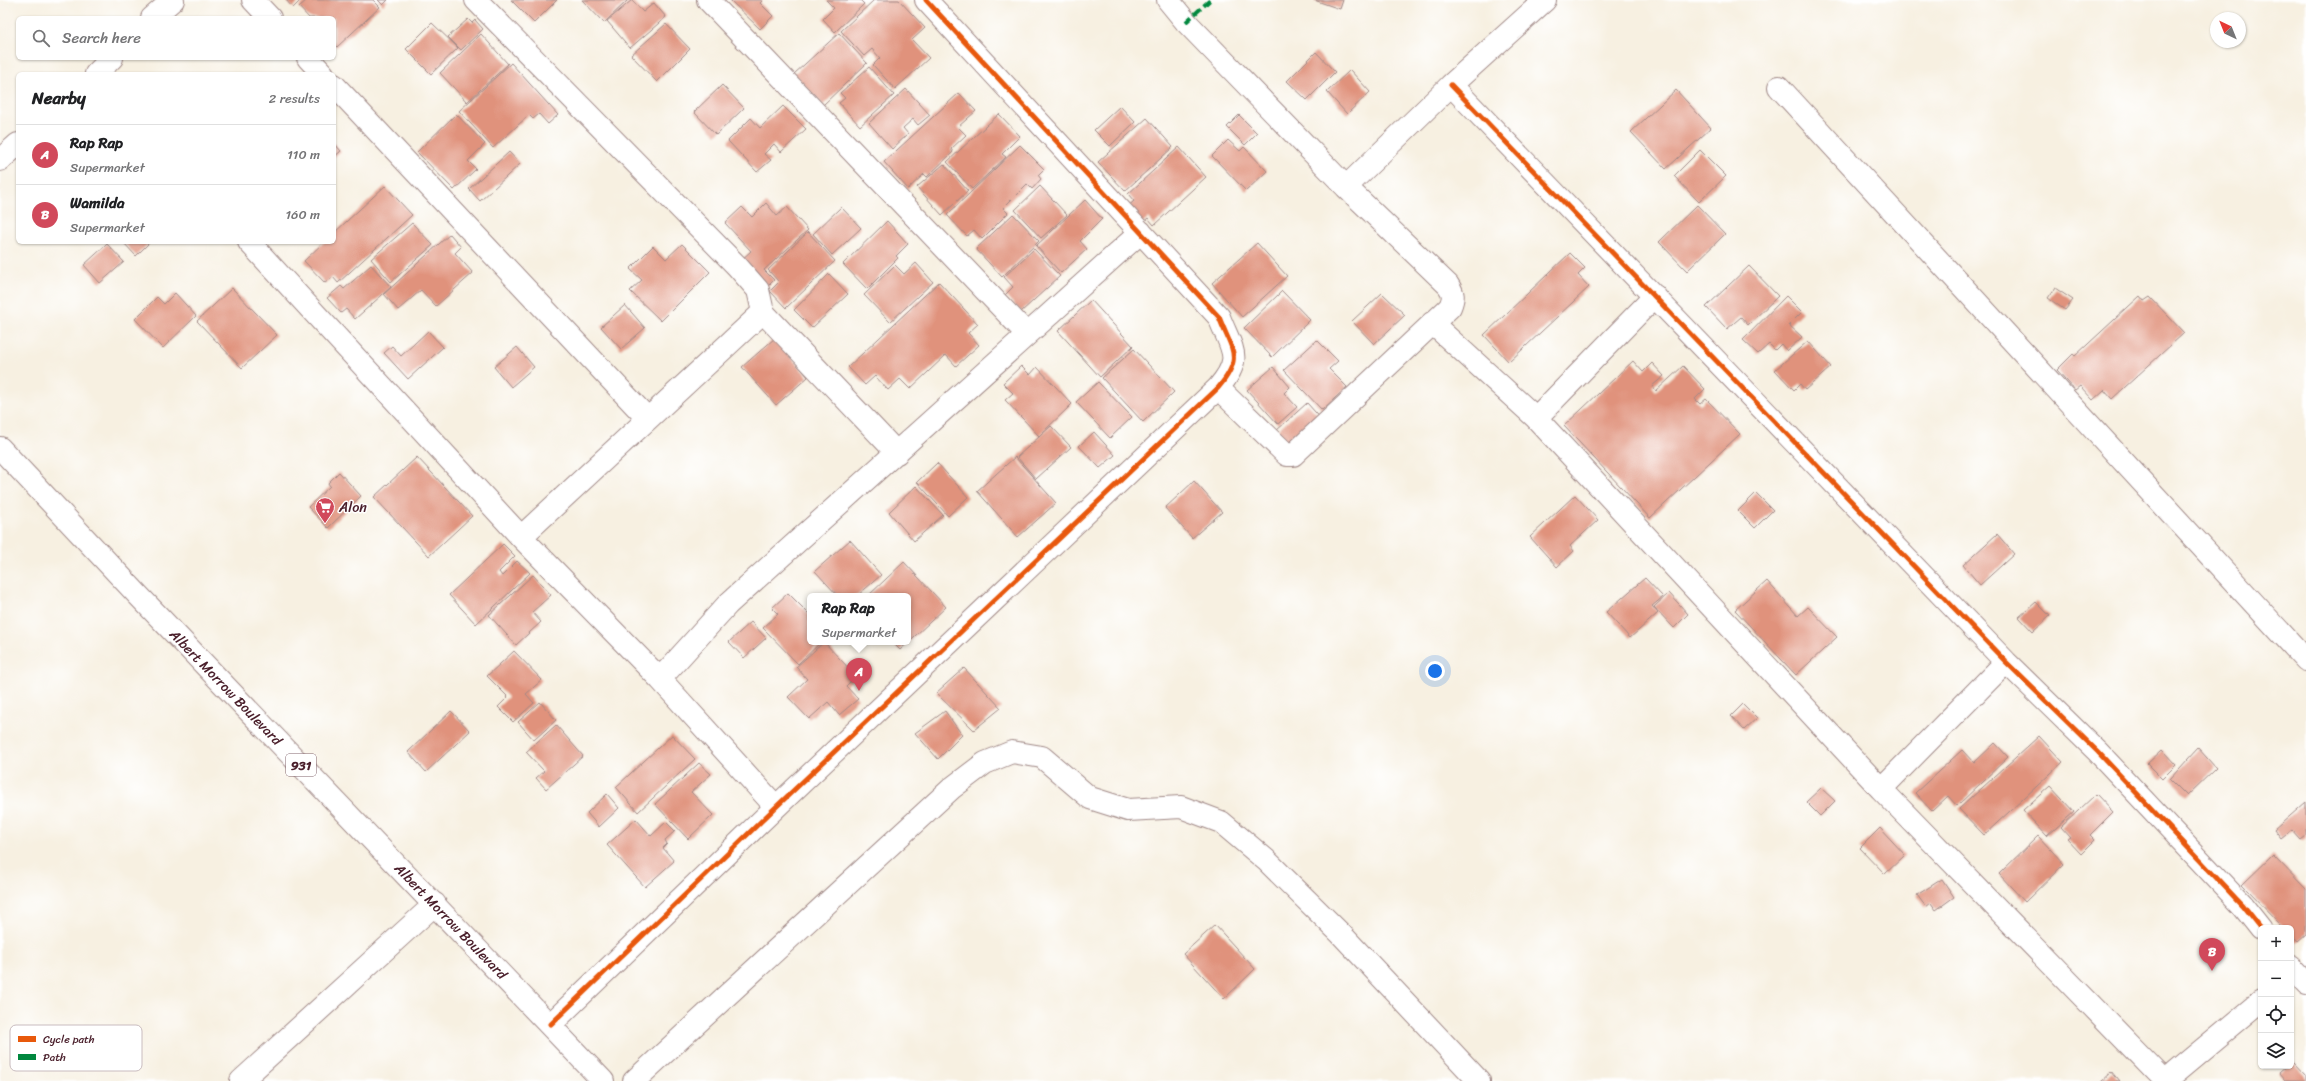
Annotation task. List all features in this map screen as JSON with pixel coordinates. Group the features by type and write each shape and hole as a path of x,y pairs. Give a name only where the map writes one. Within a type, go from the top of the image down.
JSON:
{"main road":[{"path":"154,16 173,0"},
{"path":"253,0 268,16"},
{"path":"476,0 737,266 758,290 763,312 897,453"},
{"path":"708,0 1027,334"},
{"path":"551,1024 776,807 1218,388 1231,372 1235,358 1219,318 926,0"},
{"path":"1168,0 1186,22 1346,187 1448,285 1454,298 1450,307 1293,455 1287,454 1218,388"},
{"path":"1346,187 1451,86 1545,0"},
{"path":"98,72 110,60"},
{"path":"310,60 321,72"},
{"path":"1451,86 2006,662 2098,752 2242,905 2258,925"},
{"path":"336,87 647,418"},
{"path":"1779,87 2306,660"},
{"path":"0,160 16,146"},
{"path":"660,679 728,604 1141,232"},
{"path":"251,244 521,537 660,679 776,807"},
{"path":"1536,418 1655,296"},
{"path":"521,537 647,418 763,312"},
{"path":"1432,323 1536,418 1881,789 2165,1081 2258,1004"},
{"name":"Albert Morrow Boulevard","path":"0,448 138,595 551,1024 603,1081"},
{"path":"1881,789 2006,662"},
{"path":"634,1081 952,788 985,764 1012,752 1042,757 1090,798 1128,810 1181,807 1221,822 1266,860 1341,934 1479,1081"},
{"path":"241,1081 435,904"}],"building":[{"path":"286,0 301,0 293,8"},
{"path":"307,0 373,0 380,7 337,47 336,16 307,16 299,7"},
{"path":"378,0 388,0 383,5"},
{"path":"511,0 557,0 534,23"},
{"path":"582,0 628,0 604,23"},
{"path":"632,0 643,12 654,3 666,17 630,48 607,21"},
{"path":"730,0 763,0 760,3 773,16 760,29"},
{"path":"826,0 860,0 864,4 835,32 823,19 834,8"},
{"path":"874,0 899,0 925,28 912,40 929,58 895,89 873,65 880,58 872,49 864,56 841,31"},
{"path":"1314,0 1343,0 1340,9"},
{"path":"468,19 472,23 475,20 483,29 461,50 448,37"},
{"path":"432,23 458,48 431,74 406,49"},
{"path":"666,24 690,49 657,82 631,55"},
{"path":"839,33 867,63 823,105 794,74"},
{"path":"481,34 508,64 467,102 440,73"},
{"path":"1316,52 1335,72 1307,100 1287,81"},
{"path":"511,63 558,115 548,124 539,114 533,119 529,115 493,148 459,111"},
{"path":"869,67 894,95 860,126 839,103 845,98 840,93"},
{"path":"1350,70 1370,92 1347,114 1327,92"},
{"path":"722,85 744,108 716,135 694,112"},
{"path":"906,89 930,115 918,125 913,119 903,128 908,134 892,149 869,123"},
{"path":"1676,90 1711,128 1666,169 1631,132"},
{"path":"959,93 976,111 958,127 966,135 951,149 953,152 927,177 924,174 908,189 884,162"},
{"path":"783,106 806,129 781,152 774,144 764,154 771,160 757,172 728,141 751,118 760,128"},
{"path":"1120,106 1135,122 1110,146 1094,130"},
{"path":"456,114 485,144 468,161 476,169 454,190 417,152"},
{"path":"999,114 1020,136 1002,154 1006,157 972,189 947,162"},
{"path":"1239,115 1257,133 1245,145 1227,127"},
{"path":"1147,118 1173,147 1125,191 1098,162"},
{"path":"1228,140 1240,151 1244,147 1267,171 1246,191 1212,156"},
{"path":"336,145 341,151 336,155"},
{"path":"1020,145 1044,169 1038,175 1041,179 1032,189 1027,184 1003,208 1008,213 982,239 974,230 967,236 947,215"},
{"path":"1179,147 1206,177 1154,225 1148,218 1141,224 1126,208 1134,201 1128,194"},
{"path":"1700,150 1726,176 1699,202 1674,176"},
{"path":"509,152 520,164 480,201 469,189"},
{"path":"944,164 968,191 942,215 917,187"},
{"path":"385,186 412,215 338,283 333,277 325,283 304,261 322,244 336,244 336,231"},
{"path":"1040,186 1067,215 1041,238 1015,210"},
{"path":"1085,200 1102,219 1080,241 1087,249 1061,273 1036,246"},
{"path":"766,203 777,216 787,207 808,230 764,270 774,280 766,288 740,261 751,251 725,223 742,207 752,217"},
{"path":"1697,205 1725,234 1687,271 1659,242"},
{"path":"841,207 861,228 832,255 813,234"},
{"path":"1013,214 1039,241 1002,277 976,249"},
{"path":"887,221 908,244 896,256 898,258 867,289 843,264"},
{"path":"412,223 433,245 391,282 371,259"},
{"path":"808,232 835,261 786,308 770,291 779,282 768,270"},
{"path":"450,234 461,247 455,253 473,273 436,306 421,290 398,310 384,294"},
{"path":"1257,243 1287,276 1242,317 1212,283"},
{"path":"107,244 124,262 100,283 84,265"},
{"path":"125,244 148,244 136,256"},
{"path":"682,244 710,272 661,321 630,291 642,280 630,269 653,246 666,259"},
{"path":"1034,249 1060,276 1021,312 1005,295 1013,287 1004,277"},
{"path":"1570,253 1585,268 1578,275 1589,287 1509,362 1484,335"},
{"path":"916,263 933,282 890,322 864,295 895,265 904,274"},
{"path":"371,265 391,287 355,319 346,309 341,313 327,298 341,286 344,289"},
{"path":"1749,266 1778,296 1748,325 1741,317 1727,329 1706,307"},
{"path":"829,274 848,294 812,328 794,310"},
{"path":"939,282 978,324 968,333 979,345 956,366 946,355 910,389 900,379 888,390 875,376 865,385 848,367"},
{"path":"232,288 277,335 242,368 197,321"},
{"path":"2055,288 2073,300 2065,310 2048,298"},
{"path":"1282,291 1310,320 1272,357 1244,328"},
{"path":"175,293 196,316 163,348 135,319 157,297 164,304"},
{"path":"1382,293 1405,315 1374,344 1352,321"},
{"path":"1786,296 1802,312 1789,325 1802,337 1787,351 1781,344 1775,350 1769,344 1758,354 1743,340"},
{"path":"2140,296 2144,301 2150,297 2184,333 2112,399 2104,390 2093,400 2080,386 2075,390 2057,370 2073,354 2075,356"},
{"path":"1091,300 1133,346 1100,377 1058,331"},
{"path":"625,305 645,328 621,349 601,327"},
{"path":"428,331 443,347 408,379 384,353 392,346 401,356"},
{"path":"775,338 808,377 776,405 742,367"},
{"path":"1317,340 1338,361 1329,369 1347,387 1322,410 1284,370"},
{"path":"1808,341 1831,367 1805,390 1800,384 1794,390 1775,370"},
{"path":"517,347 534,367 511,387 494,367"},
{"path":"1134,349 1174,392 1143,422 1102,378"},
{"path":"1633,361 1643,372 1652,363 1664,376 1652,386 1656,391 1683,366 1705,389 1695,399 1700,404 1706,399 1740,434 1650,518 1564,426"},
{"path":"1021,366 1030,375 1037,367 1072,404 1039,436 1005,400 1013,393 1003,383"},
{"path":"1273,367 1290,387 1284,393 1297,407 1278,424 1247,390"},
{"path":"1098,382 1132,417 1110,438 1076,402"},
{"path":"1307,403 1324,422 1293,450 1276,431"},
{"path":"1051,426 1071,447 1036,479 1017,457"},
{"path":"1094,432 1115,455 1100,468 1079,446"},
{"path":"417,457 472,516 429,556 374,497"},
{"path":"1015,457 1056,503 1018,537 977,491"},
{"path":"937,463 968,497 948,516 917,482"},
{"path":"339,472 361,496 328,528 308,507 330,486 328,483"},
{"path":"1194,481 1222,512 1192,538 1165,508"},
{"path":"916,486 943,515 914,541 889,512"},
{"path":"1756,493 1773,510 1755,528 1738,511"},
{"path":"1575,495 1598,520 1570,546 1574,551 1557,567 1530,537"},
{"path":"1997,534 2014,554 1980,585 1963,565"},
{"path":"850,540 881,575 860,593 835,593 815,571"},
{"path":"503,544 515,556 499,572 502,576 517,561 530,573 476,624 449,595"},
{"path":"904,562 946,607 911,640 911,593 871,593"},
{"path":"533,575 551,595 532,612 541,622 516,645 489,615"},
{"path":"1645,578 1663,597 1652,606 1658,613 1630,638 1606,612"},
{"path":"1767,581 1798,616 1808,607 1837,637 1796,675 1735,610"},
{"path":"788,593 807,612 807,645 818,645 798,664 763,628 778,614 772,608"},
{"path":"1669,593 1688,614 1674,628 1654,607"},
{"path":"2036,602 2050,616 2033,632 2019,617"},
{"path":"751,622 766,638 744,658 729,642"},
{"path":"821,645 827,645 856,676 846,686 858,699 839,715 828,702 809,719 788,697 807,679 796,667"},
{"path":"895,645 905,645 900,650"},
{"path":"514,651 542,680 526,694 534,703 513,722 498,707 508,697 487,676"},
{"path":"964,668 1001,708 974,730 936,693"},
{"path":"540,702 556,720 534,740 518,722"},
{"path":"1743,704 1757,718 1744,730 1731,716"},
{"path":"451,711 470,731 426,772 408,752"},
{"path":"945,711 962,735 938,759 915,733"},
{"path":"556,725 583,756 546,789 536,778 544,771 526,752"},
{"path":"672,735 695,759 638,812 616,787"},
{"path":"2039,736 2063,762 1984,835 1959,809"},
{"path":"1995,743 2008,757 1957,806 1948,796 1932,811 1915,793 1962,750 1974,763"},
{"path":"2198,748 2216,768 2187,796 2170,779"},
{"path":"2162,750 2176,765 2162,779 2147,764"},
{"path":"699,763 711,774 691,792 713,815 688,839 655,804"},
{"path":"2050,786 2074,812 2047,836 2023,810"},
{"path":"1821,788 1835,801 1820,816 1806,802"},
{"path":"607,794 619,808 599,827 587,813"},
{"path":"2096,794 2113,812 2090,835 2095,840 2081,854 2067,839 2070,837 2061,827"},
{"path":"2306,802 2306,836 2301,840 2292,830 2281,839 2274,830"},
{"path":"636,819 651,836 666,822 675,831 665,840 667,844 663,848 674,861 645,887 607,845"},
{"path":"1880,828 1905,855 1885,874 1860,848"},
{"path":"2038,836 2064,864 2025,902 1999,874"},
{"path":"2273,855 2306,889 2306,934 2297,942 2294,939 2294,925 2281,925 2242,885"},
{"path":"1942,879 1954,897 1936,910 1931,903 1926,907 1917,895"},
{"path":"1215,925 1255,969 1224,999 1183,954"},
{"path":"2294,1062 2306,1075 2306,1081 2286,1081 2279,1073 2284,1069 2294,1069"},
{"path":"2112,1071 2120,1081 2101,1081"}],"marked path":[{"path":"1186,22 1210,0"}],"cycle path":[{"path":"551,1024 776,807 1218,388 1231,369 1233,354 1219,317 926,0"},
{"path":"1451,85 2006,662 2098,752 2242,905 2258,925"}],"place":[{"name":"Alon","path":"325,524"},
{"name":"Rap Rap","path":"859,691"},
{"name":"Wamilda","path":"2212,971"}]}
